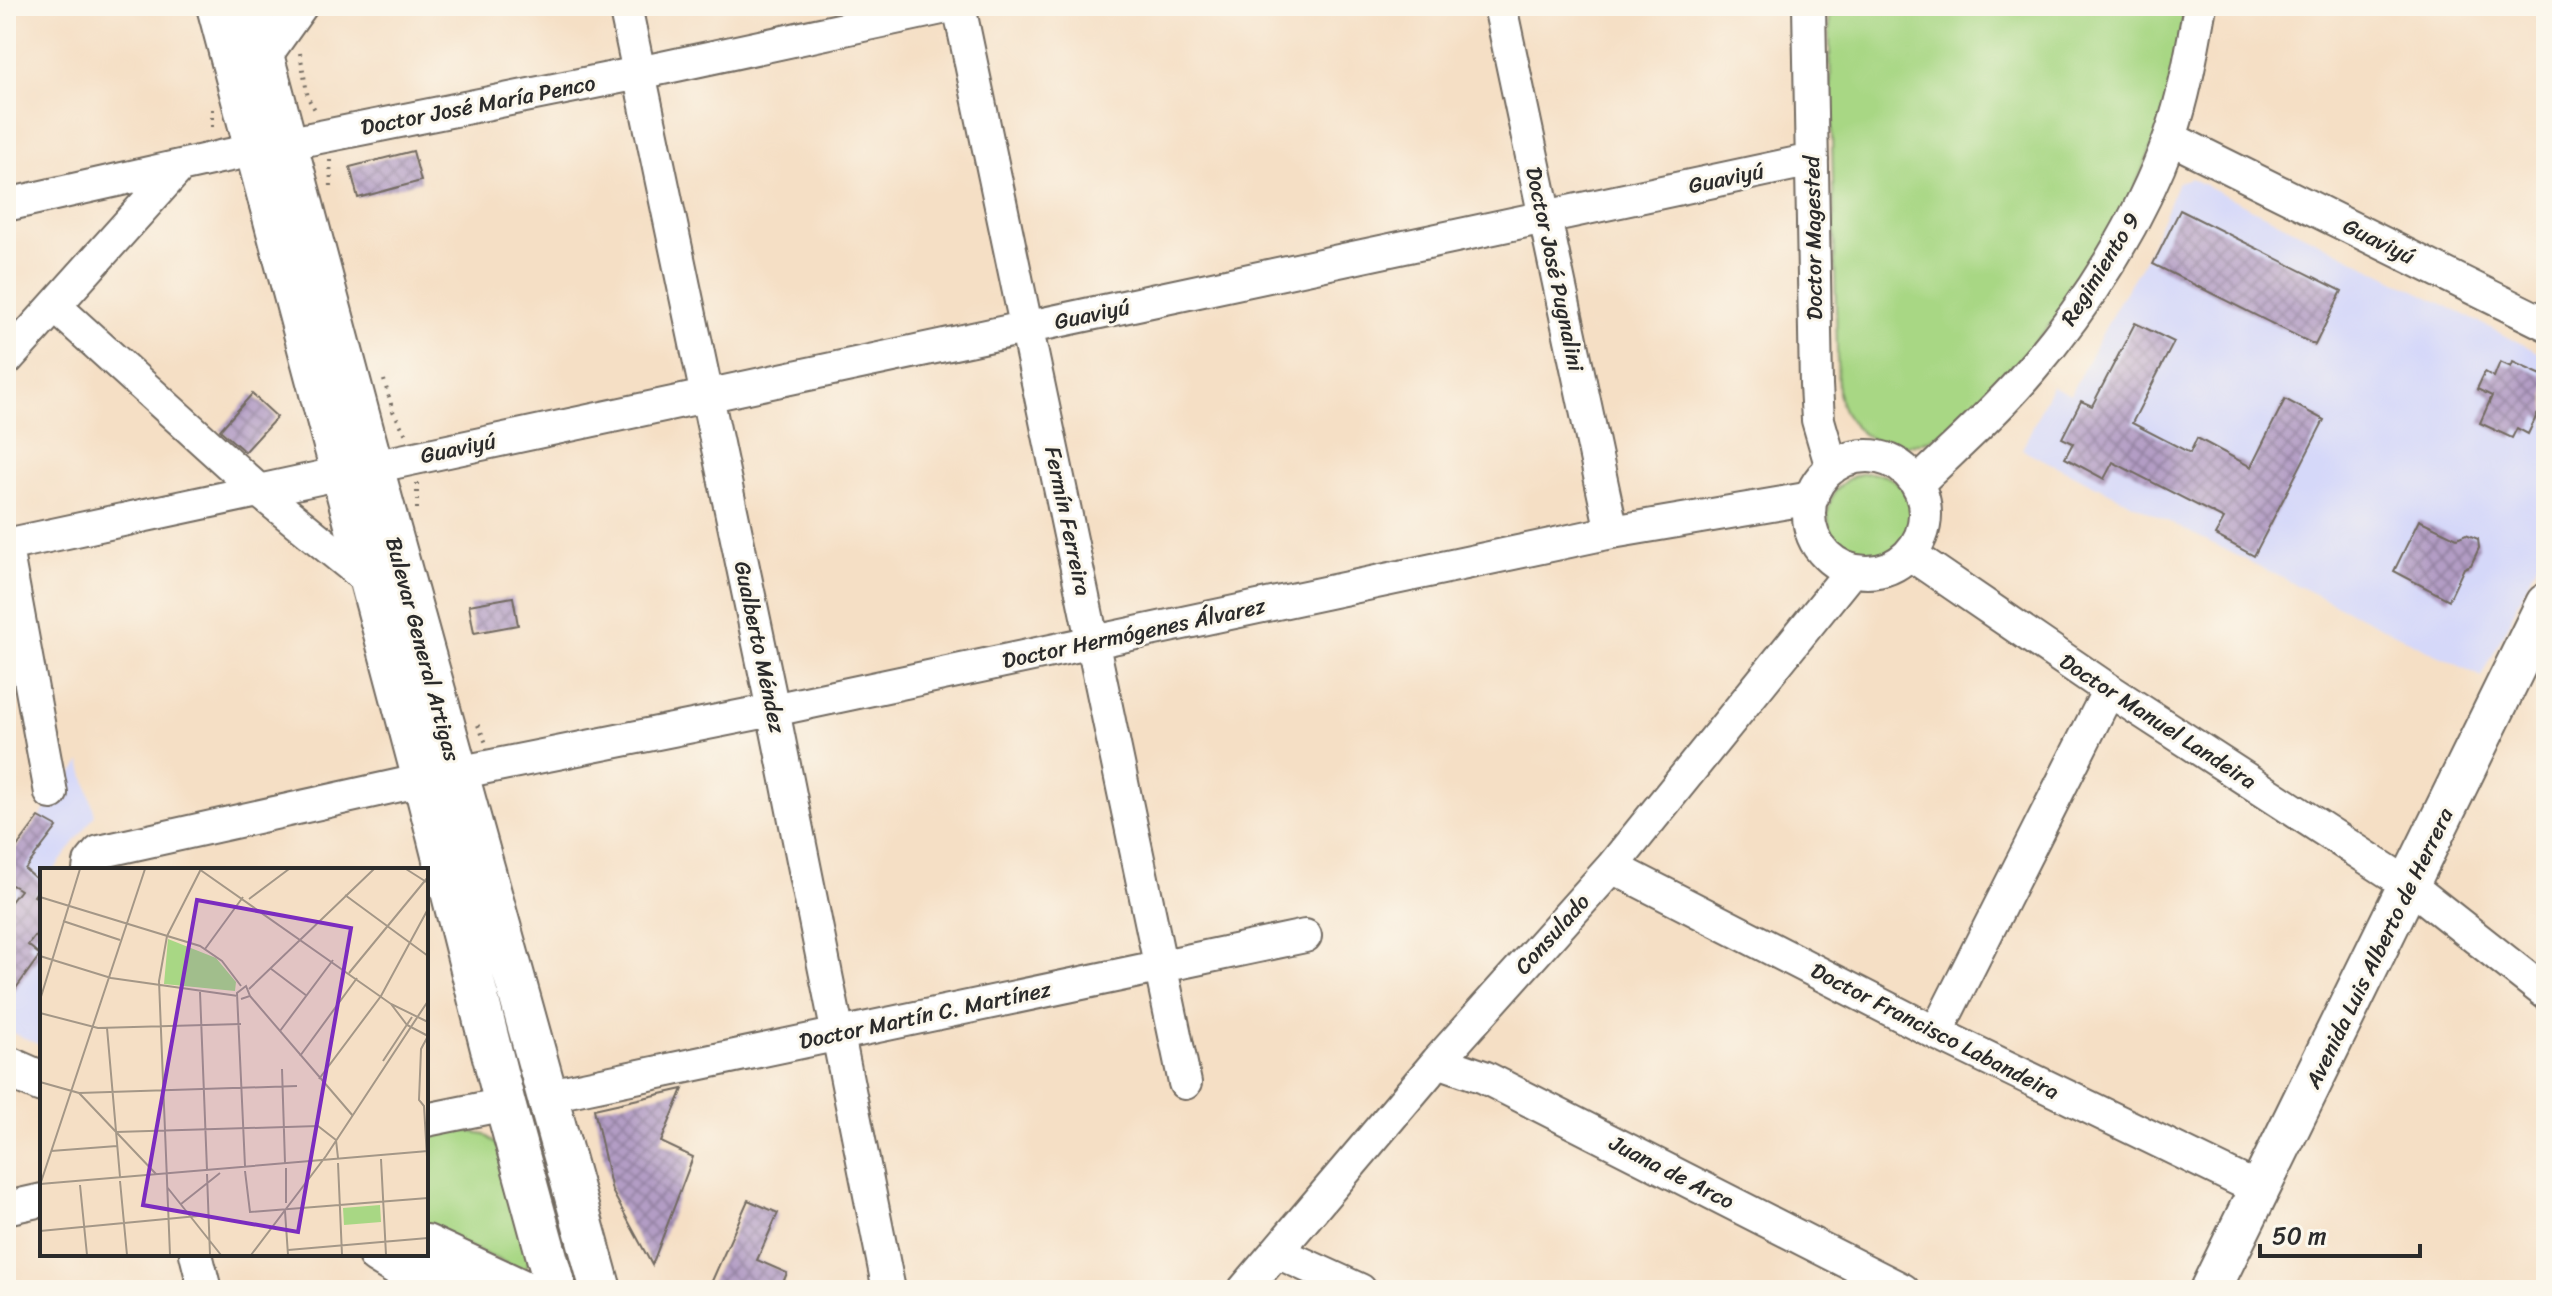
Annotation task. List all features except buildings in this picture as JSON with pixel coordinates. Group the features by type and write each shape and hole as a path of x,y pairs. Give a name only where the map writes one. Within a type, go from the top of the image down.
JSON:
{"main road":[{"name":"Bulevar General Artigas","path":"217,6 271,147 440,776 505,1104 556,1290"},
{"name":"Bulevar General Artigas","path":"250,6 264,58 271,147"},
{"name":"Bulevar General Artigas","path":"357,470 371,582 440,776 545,1096 601,1290"},
{"name":"Avenida Luis Alberto de Herrera","path":"2210,1290 2546,604"},
{"path":"6,1066 40,1081"},
{"name":"Bulevar General Artigas","path":"505,1104 536,1153 576,1290"},
{"path":"428,1246 522,1290"},
{"path":"381,1256 437,1290"}],"street":[{"path":"264,58 301,6"},
{"name":"Gualberto Méndez","path":"625,6 773,710 889,1290"},
{"name":"Doctor José María Penco","path":"6,205 951,6"},
{"name":"Fermín Ferreira","path":"959,6 1185,1083"},
{"name":"Doctor José Pugnalini","path":"1500,6 1612,532"},
{"name":"Doctor Magested","path":"1809,6 1816,397 1818,420 1832,468"},
{"name":"Regimiento 9","path":"1917,484 2029,372 2093,287 2147,193 2170,138 2185,88 2200,6"},
{"name":"Guaviyú","path":"2170,138 2546,324"},
{"name":"Guaviyú","path":"6,546 1812,160"},
{"path":"6,360 179,167"},
{"path":"56,307 259,491 371,582"},
{"path":"1871,456 1897,465 1917,484 1925,512 1924,526 1910,554 1890,568 1852,570 1829,558 1814,537 1810,524 1812,498 1820,481 1832,468 1857,457 1871,456"},
{"name":"Doctor Hermógenes Álvarez","path":"94,861 440,776 773,710 1612,532 1812,498"},
{"path":"6,546 13,619 51,793"},
{"name":"Doctor Manuel Landeira","path":"1910,554 2109,690 2409,885 2546,993"},
{"name":"Consulado","path":"1244,1290 1438,1061 1612,867 1852,570"},
{"path":"1936,1033 2109,690"},
{"name":"Doctor Francisco Labandeira","path":"1612,867 1936,1033 2260,1190"},
{"name":"Doctor Martín C. Martínez","path":"545,1096 1305,936"},
{"name":"Juana de Arco","path":"1438,1061 1484,1077 1903,1290"},
{"path":"428,1120 505,1104"},
{"path":"6,1208 40,1200"},
{"path":"1277,1252 1360,1290"},
{"path":"196,1256 205,1290"}],"shaded area":[{"path":"2191,178 2546,356 2546,546 2482,677 2022,449 2052,386 2070,394 2144,261 2178,182"},
{"path":"81,762 95,815 55,868 40,868 40,1045 6,1030 6,861"}],"green space":[{"path":"1829,6 2186,6 2161,122 2121,217 2089,272 2060,313 1966,416 1929,439 1910,445 1890,445 1862,433 1845,412 1838,393"},
{"path":"1870,473 1886,476 1900,485 1909,499 1912,515 1909,531 1900,545 1886,554 1870,557 1854,554 1840,545 1831,531 1828,515 1831,499 1840,485 1854,476"},
{"path":"461,1130 485,1134 498,1146 530,1260 525,1269 521,1270 428,1229 428,1138"}]}
